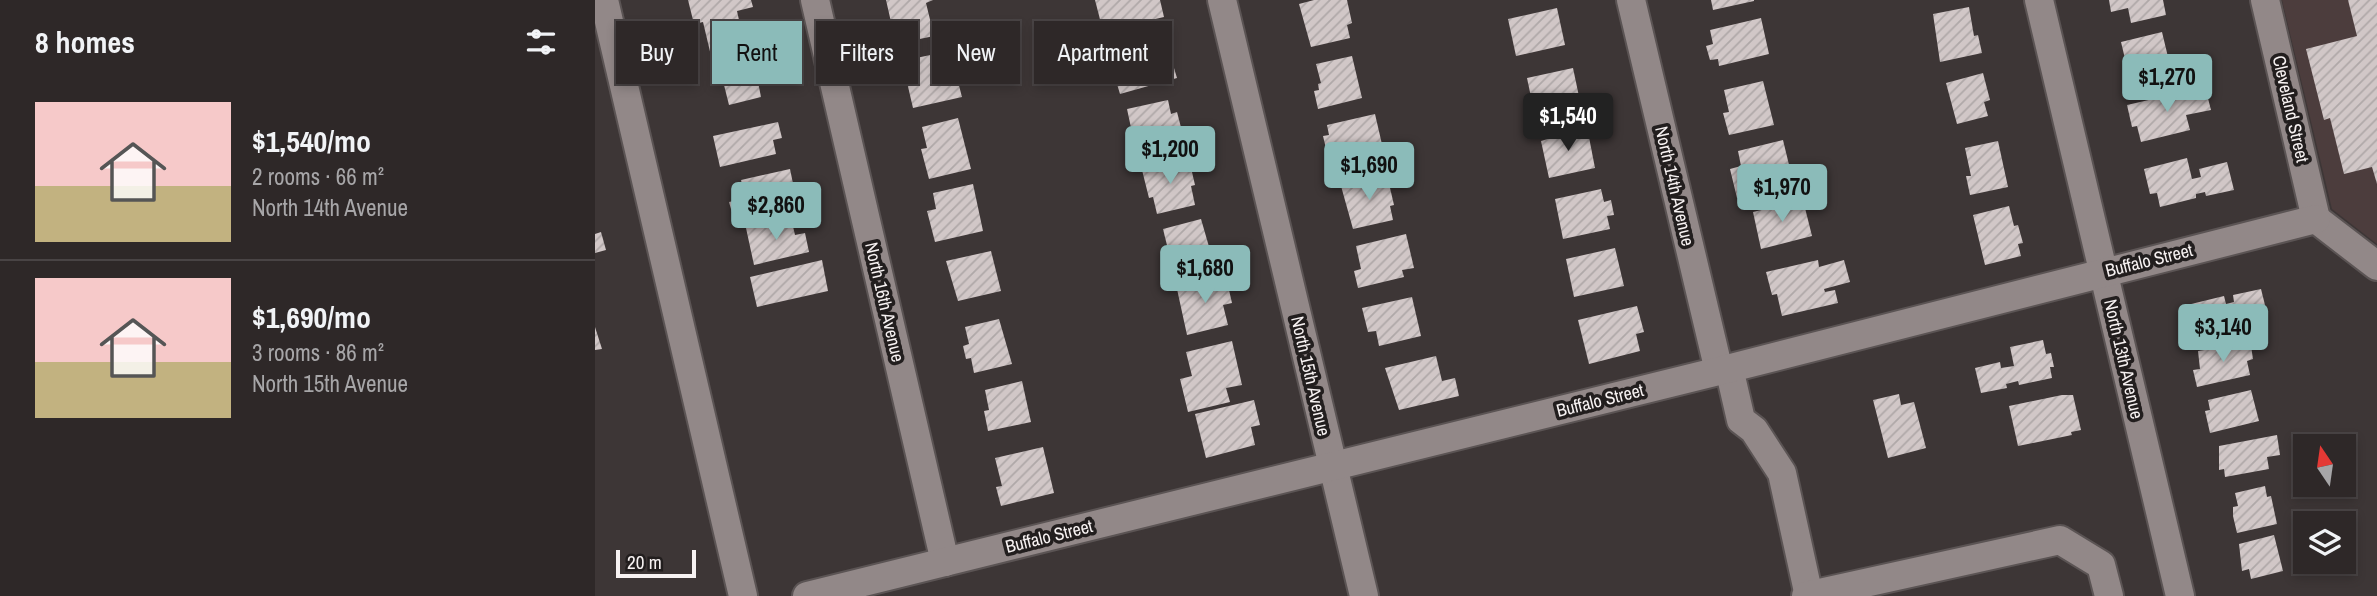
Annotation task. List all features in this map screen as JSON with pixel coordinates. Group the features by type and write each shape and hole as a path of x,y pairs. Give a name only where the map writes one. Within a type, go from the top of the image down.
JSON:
{"street":[{"path":"604,0 743,596"},
{"name":"North 16th Avenue","path":"815,0 945,562"},
{"name":"North 15th Avenue","path":"1222,0 1364,596"},
{"name":"North 14th Avenue","path":"1631,0 1731,368 1758,418 1754,430 1782,473 1808,596"},
{"name":"North 13th Avenue","path":"2039,0 2180,596"},
{"name":"Cleveland Street","path":"2265,0 2316,219"},
{"path":"2316,219 2377,265"},
{"name":"Buffalo Street","path":"807,596 1731,368 2316,219"},
{"path":"1808,596 2060,540 2101,565 2109,596"}],"shaded area":[{"path":"2282,0 2377,0 2377,244 2332,209"}],"building":[{"path":"688,0 751,0 753,7 737,11 739,20 712,21 712,60 703,22 693,21"},
{"path":"886,0 933,0 926,3 932,36 918,39 918,21 891,21"},
{"path":"1095,0 1160,0 1164,17 1147,21 1100,21"},
{"path":"1314,0 1347,0 1352,23 1347,25 1350,38 1311,47 1299,4"},
{"path":"1711,0 1754,0 1754,1 1713,10"},
{"path":"2109,0 2163,0 2166,15 2131,23 2128,8 2111,12"},
{"path":"2348,0 2377,0 2377,184 2372,167 2344,174 2330,118 2324,120 2306,49 2357,36"},
{"path":"1969,7 1974,36 1978,35 1982,53 1940,62 1933,14"},
{"path":"1557,8 1565,45 1516,56 1508,19"},
{"path":"1761,18 1769,54 1719,66 1718,59 1710,60 1706,46 1713,44 1710,30"},
{"path":"2162,32 2168,57 2164,58 2168,75 2131,84 2121,42"},
{"path":"932,55 932,84 959,84 962,97 913,108 907,84 918,84 918,58"},
{"path":"1352,56 1362,98 1318,109 1314,91 1319,90 1318,84 1321,83 1316,64"},
{"path":"1172,61 1177,78 1172,79"},
{"path":"1573,68 1581,106 1535,116 1527,78"},
{"path":"1983,73 1990,100 1984,102 1988,116 1957,124 1946,83"},
{"path":"1763,81 1774,125 1729,135 1723,113 1729,112 1724,90"},
{"path":"724,84 758,84 761,97 729,105"},
{"path":"1117,84 1156,84 1120,94"},
{"path":"2205,87 2211,110 2186,115 2190,130 2141,142 2137,126 2132,127 2127,105"},
{"path":"1168,100 1171,114 1177,112 1184,139 1136,151 1127,109"},
{"path":"1375,114 1384,153 1335,164 1334,155 1328,157 1323,136 1329,135 1327,125"},
{"path":"958,118 971,169 929,179 921,149 927,148 922,127"},
{"path":"778,122 782,138 773,140 776,154 720,167 713,136"},
{"path":"1587,127 1595,168 1549,178 1541,141"},
{"path":"1783,140 1790,169 1786,170 1789,185 1737,198 1730,169 1741,166 1738,151"},
{"path":"1998,141 2008,187 1970,195 1966,176 1971,176 1965,148"},
{"path":"2187,158 2192,179 2201,177 2199,169 2227,162 2234,190 2206,196 2205,192 2196,194 2196,198 2160,207 2157,193 2150,194 2144,169"},
{"path":"1189,159 1195,185 1191,186 1195,205 1157,214 1153,197 1149,198 1142,170"},
{"path":"790,169 795,193 786,196 787,203 733,216 729,202 745,198 741,180"},
{"path":"1387,175 1394,205 1390,206 1393,220 1353,229 1341,186"},
{"path":"973,184 983,231 935,242 927,211 936,209 933,193"},
{"path":"1601,189 1604,202 1611,200 1614,215 1607,216 1610,229 1563,239 1555,199"},
{"path":"1803,200 1812,236 1761,249 1753,212"},
{"path":"2009,206 2014,226 2018,225 2023,243 2018,244 2021,256 1985,265 1973,215"},
{"path":"791,218 795,235 805,233 809,252 754,265 746,228"},
{"path":"1201,219 1214,264 1174,274 1163,229"},
{"path":"601,232 606,250 595,253 595,234"},
{"path":"1406,234 1414,268 1402,270 1404,277 1358,288 1354,271 1361,269 1356,246"},
{"path":"1615,248 1624,286 1574,297 1566,259"},
{"path":"991,251 1001,291 958,301 946,261"},
{"path":"822,260 828,291 757,307 750,277"},
{"path":"1818,260 1819,267 1844,260 1850,282 1824,289 1825,292 1835,290 1838,303 1782,316 1777,294 1772,295 1766,272"},
{"path":"1226,277 1232,303 1223,305 1228,325 1187,335 1177,289"},
{"path":"2261,289 2267,313 2230,325 2232,335 2191,345 2183,311 2188,310 2187,305 2224,296 2226,304 2234,302 2233,295"},
{"path":"1412,297 1421,336 1379,346 1376,331 1368,332 1362,308"},
{"path":"1637,306 1644,332 1636,334 1640,351 1589,364 1578,320"},
{"path":"999,319 1012,364 974,373 971,358 966,359 963,346 969,344 965,327"},
{"path":"595,327 602,349 595,350"},
{"path":"2043,340 2046,354 2051,353 2054,367 2050,367 2052,378 2019,385 2018,381 2006,384 2007,388 1981,393 1975,368 2000,362 2001,368 2014,366 2010,347"},
{"path":"1232,341 1242,385 1226,388 1230,402 1188,412 1180,379 1192,376 1186,352"},
{"path":"2243,344 2244,347 2251,346 2253,359 2247,361 2250,375 2197,387 2193,370 2200,369 2198,351"},
{"path":"1436,356 1442,381 1455,378 1459,396 1399,410 1385,368"},
{"path":"1022,381 1031,422 988,431 984,411 989,410 985,390"},
{"path":"2251,390 2259,421 2210,433 2205,411 2210,410 2208,400"},
{"path":"1899,394 1901,405 1914,402 1926,448 1888,458 1873,400"},
{"path":"2073,395 2081,430 2071,432 2072,435 2018,446 2009,406"},
{"path":"1254,400 1260,425 1251,427 1255,445 1206,458 1195,414"},
{"path":"2277,435 2280,455 2267,457 2269,469 2225,477 2224,469 2219,470 2219,446"},
{"path":"1043,447 1054,493 1001,506 996,487 1002,486 995,458"},
{"path":"2265,486 2267,497 2271,496 2277,524 2237,533 2233,516 2233,507 2238,506 2235,493"},
{"path":"2274,535 2283,571 2251,579 2249,569 2242,571 2239,544"}]}
